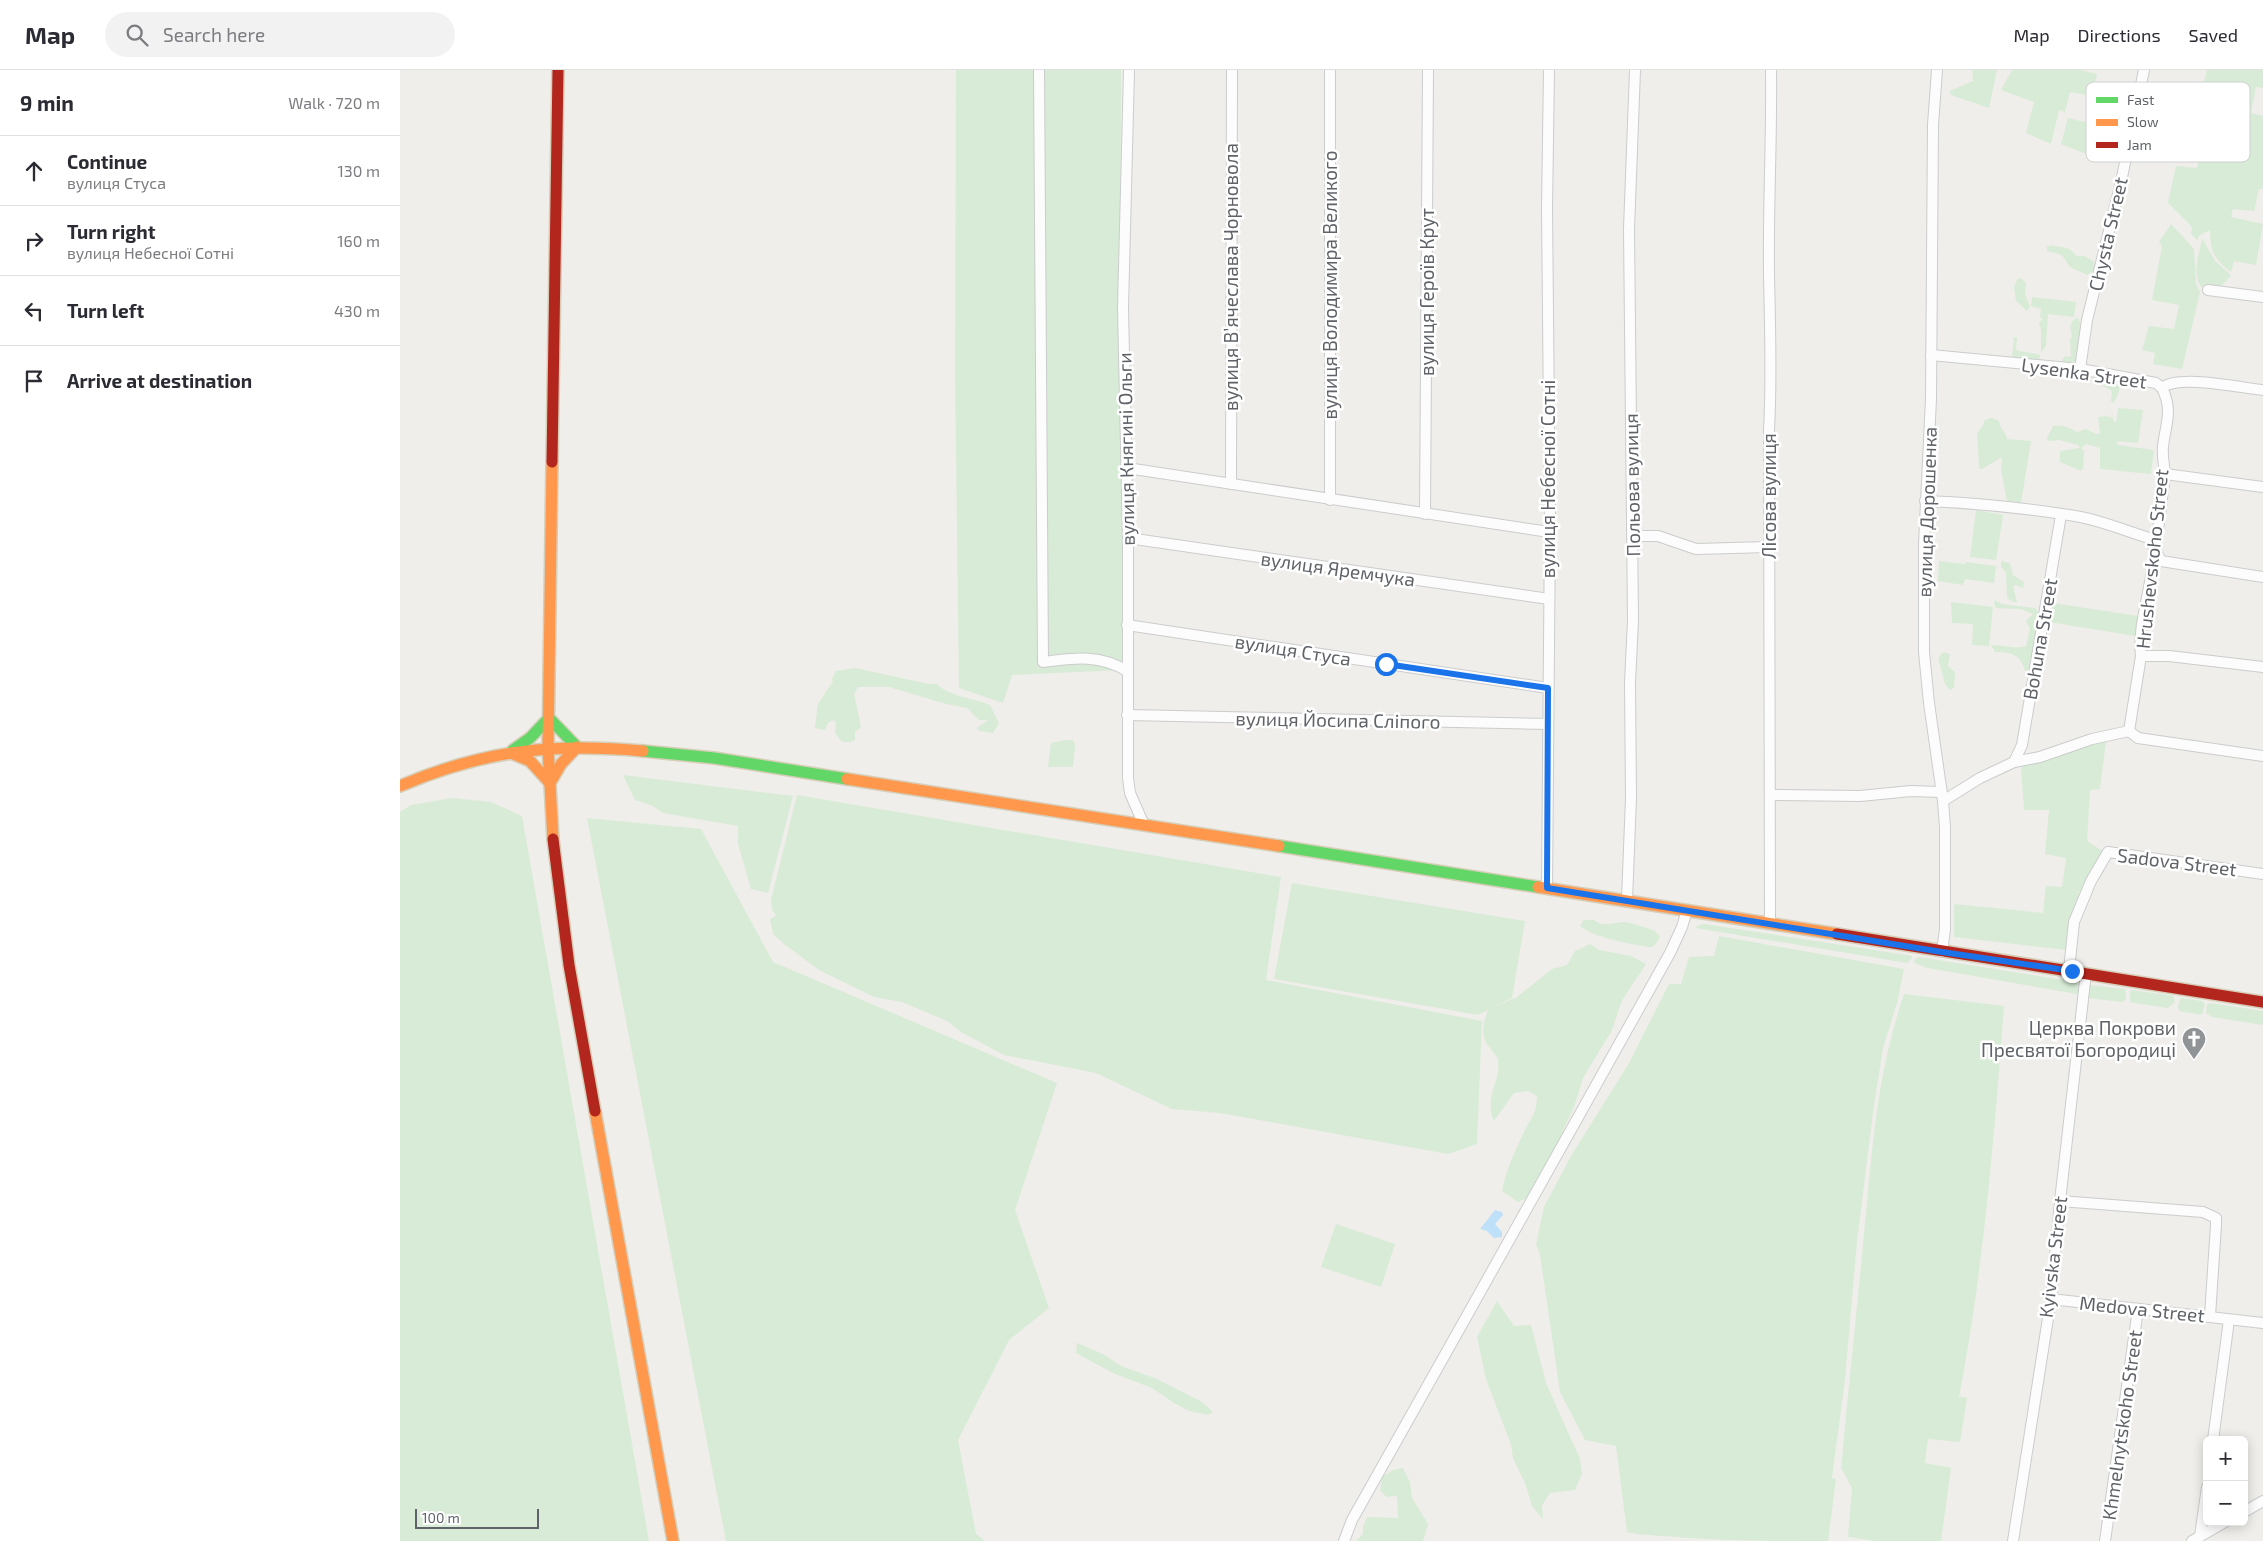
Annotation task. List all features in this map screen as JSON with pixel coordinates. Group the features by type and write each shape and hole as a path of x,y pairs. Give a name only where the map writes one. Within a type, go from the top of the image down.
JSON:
{"main road":[{"path":"558,70 548,718 554,858 570,965 673,1541"},
{"path":"548,718 577,747"},
{"path":"509,752 530,738 548,718"},
{"path":"550,783 554,772 577,747"},
{"path":"400,786 458,763 509,752 548,748 616,747 714,758 1627,900 2263,1002"},
{"path":"509,752 530,761 550,783"}],"street":[{"path":"1039,70 1043,662 1069,658 1094,659 1112,662 1127,671"},
{"name":"вулиця Княгині Ольги","path":"1128,70 1123,308 1128,538 1128,778 1130,793 1144,825"},
{"name":"вулиця Вʼячеслава Чорновола","path":"1231,484 1232,70"},
{"name":"вулиця Володимира Великого","path":"1330,70 1330,500"},
{"name":"вулиця Героїв Крут","path":"1425,514 1428,70"},
{"name":"вулиця Небесної Сотні","path":"1547,888 1550,532 1547,208 1550,70"},
{"name":"Польова вулиця","path":"1627,900 1632,798 1630,683 1634,536 1631,509 1629,229 1635,70"},
{"name":"Лісова вулиця","path":"1770,923 1769,430 1772,363 1769,274 1771,70"},
{"name":"вулиця Дорошенка","path":"1937,70 1934,124 1929,455 1924,544 1924,652 1942,796 1945,929 1942,952"},
{"name":"Chysta Street","path":"2080,369 2087,320 2125,162"},
{"path":"2208,290 2263,297"},
{"name":"Lysenka Street","path":"1931,355 2080,369 2156,382 2162,388 2166,384 2181,382 2263,390"},
{"name":"Hrushevskoho Street","path":"2129,731 2141,656 2142,627 2156,551 2165,474 2163,446 2169,406 2162,388"},
{"path":"1127,468 1550,532"},
{"path":"2165,474 2263,487"},
{"path":"1926,501 2039,510 2076,516 2149,538 2162,561 2263,578"},
{"name":"Bohuna Street","path":"2014,762 2022,745 2061,515"},
{"path":"1634,536 1658,536 1696,548 1769,547"},
{"name":"вулиця Яремчука","path":"1128,538 1549,600"},
{"name":"вулиця Стуса","path":"1127,625 1548,688"},
{"path":"2141,656 2169,656 2263,667"},
{"name":"вулиця Йосипа Сліпого","path":"1127,716 1548,724"},
{"path":"1770,795 1860,796 1911,791 1942,796 2014,762 2040,757 2092,739 2129,731 2138,738 2263,756"},
{"name":"Sadova Street","path":"2071,971 2074,922 2081,902 2108,852 2263,874"},
{"path":"1344,1541 1352,1520 1423,1398 1469,1310 1572,1132 1670,953 1688,910"},
{"name":"Kyivska Street","path":"2014,1541 2051,1299 2060,1201 2086,973"},
{"path":"2060,1201 2203,1212 2216,1218 2210,1316"},
{"name":"Medova Street","path":"2051,1299 2263,1323"},
{"name":"Khmelnytskoho Street","path":"2105,1541 2138,1309"},
{"path":"2214,1436 2229,1320"},
{"path":"2248,1510 2263,1501"},
{"path":"2196,1539 2203,1506"},
{"path":"2196,1539 2218,1526"}],"green space":[{"path":"956,70 1121,70 1120,361 1125,663 1122,670 1012,675 1003,703 959,688 955,374"},
{"path":"1972,70 1997,70 1989,108 1951,95 1950,91 1973,81"},
{"path":"2012,70 2081,70 2097,74 2095,82 2086,82 2086,95 2070,92 2065,112 2059,110 2051,144 2026,133 2034,102 2001,90"},
{"path":"2207,70 2263,70 2263,88 2256,87 2251,113 2263,116 2263,189 2259,189 2254,211 2233,209 2231,217 2263,224 2256,265 2234,261 2231,272 2214,254 2210,230 2200,235 2197,240 2191,234 2192,227 2168,203 2176,166 2197,168 2198,162 2250,162 2250,82 2204,82"},
{"path":"2068,118 2086,122 2086,154 2061,144"},
{"path":"2171,224 2194,249 2196,284 2200,292 2182,369 2153,364 2155,353 2142,350 2149,326 2174,329 2179,305 2152,300 2162,246 2159,242"},
{"path":"2202,238 2215,261 2231,275 2221,285 2201,287 2198,281 2196,269"},
{"path":"2050,245 2068,248 2076,256 2084,256 2094,261 2094,270 2087,275 2070,267 2062,255 2047,251 2047,247"},
{"path":"2018,278 2026,283 2025,295 2030,306 2027,311 2016,301 2014,287"},
{"path":"2032,297 2076,302 2074,317 2048,314 2046,346 2041,353 2041,330 2039,323 2043,319 2040,318 2041,309 2031,306"},
{"path":"2078,318 2081,325 2077,362 2073,366 2060,363 2065,356 2071,357 2070,340 2072,336 2070,327 2073,320"},
{"path":"2014,337 2017,338 2016,350 2040,355 2040,358 2037,360 2012,357"},
{"path":"2099,378 2120,380 2119,392 2113,403 2111,401 2112,391 2098,383"},
{"path":"2118,408 2143,410 2138,443 2116,441 2118,445 2154,450 2151,474 2100,469 2100,448 2086,444 2081,448 2084,451 2083,468 2081,471 2060,462 2060,451 2080,448 2078,445 2059,440 2048,441 2047,438 2053,426 2066,427 2077,432 2086,429 2096,434 2100,433 2098,417 2106,416 2111,418 2112,413 2113,420 2116,423"},
{"path":"1992,418 1999,421 2007,439 2031,441 2021,503 2007,501 2001,470 2002,457 1982,469 1979,468 1977,433 1985,420"},
{"path":"1976,510 2003,515 1996,560 1970,557"},
{"path":"1939,561 1996,566 1994,583 1965,579 1963,585 1938,581"},
{"path":"2001,561 2010,563 2013,575 2024,582 2023,588 2016,585 2013,586 2017,602 2007,598 2006,573 2001,567"},
{"path":"1995,600 2002,604 2035,608 2039,612 2039,627 2030,676 2026,675 2022,663 2016,656 1995,652 1991,645 2026,646 2030,629 2026,621 2033,614 2020,609 1996,608"},
{"path":"1951,602 1993,607 1989,646 1972,645 1973,624 1952,623"},
{"path":"2053,603 2138,616 2135,636 2049,622"},
{"path":"1943,652 1950,654 1948,666 1955,672 1954,688 1950,690 1945,684 1938,658"},
{"path":"855,668 929,684 937,684 954,694 990,705 999,723 993,733 979,731 977,728 988,720 979,720 967,708 946,704 889,687 858,687 854,694 861,727 855,732 855,740 842,742 835,733 836,722 833,720 828,723 825,730 815,728 818,704 833,681 832,679 836,671"},
{"path":"1073,740 1075,745 1073,767 1048,767 1051,743"},
{"path":"2106,741 2100,789 2090,790 2087,841 2104,852 2083,891 2080,890 2071,917 2067,950 1954,937 1954,904 2043,913 2046,886 2062,887 2066,858 2045,854 2049,810 2024,810 2021,767 2080,747"},
{"path":"623,775 793,796 768,893 751,889 738,844 738,826 663,813 653,806 635,800"},
{"path":"797,795 1281,877 1266,980 1482,1021 1477,1144 1448,1154 1220,1113 1172,1109 1096,1073 1004,1055 961,1032 947,1021 902,1002 874,997 819,970 773,934 770,919 776,916 772,909 771,900"},
{"path":"452,798 491,802 522,816 649,1541 400,1541 400,812 411,805"},
{"path":"587,818 701,829 773,962 1057,1083 1015,1210 1049,1308 1009,1340 958,1440 976,1534 985,1541 726,1541"},
{"path":"1292,883 1525,921 1512,998 1492,1008 1517,997 1552,969 1567,965 1575,951 1590,944 1599,950 1631,956 1646,964 1622,1000 1612,1030 1583,1078 1560,1144 1529,1197 1518,1202 1502,1191 1511,1161 1535,1112 1537,1096 1528,1091 1514,1093 1494,1121 1490,1104 1497,1076 1498,1060 1486,1043 1483,1034 1488,1010 1478,1015 1274,979"},
{"path":"1584,920 1594,920 1602,924 1628,923 1654,930 1660,937 1654,946 1650,947 1623,942 1586,930 1580,926"},
{"path":"1704,924 1907,955 1912,956 1912,958 1907,963 1696,928"},
{"path":"1719,936 1904,969 1897,1003 1883,1048 1873,1112 1857,1241 1845,1379 1832,1478 1836,1479 1828,1541 1705,1539 1627,1532 1616,1446 1585,1440 1560,1392 1540,1255 1536,1244 1544,1207 1571,1156 1629,1063 1669,984 1681,984 1689,957 1714,956"},
{"path":"1919,957 2076,982 2079,984 2079,991 2077,994 1928,968 1914,963 1915,959"},
{"path":"2090,985 2125,989 2126,999 2122,1002 2088,998"},
{"path":"2132,990 2174,996 2175,1002 2168,1008 2130,1002 2130,992"},
{"path":"1904,994 2004,1006 1982,1251 1959,1397 1967,1398 1960,1442 1928,1439 1925,1463 1951,1468 1941,1541 1876,1541 1848,1537 1852,1488 1841,1468 1876,1118 1894,1026"},
{"path":"2181,998 2202,1001 2205,1004 2202,1015 2179,1011 2178,1005"},
{"path":"2210,1003 2263,1011 2263,1025 2212,1017 2206,1013 2207,1005"},
{"path":"1336,1224 1395,1244 1381,1287 1321,1267"},
{"path":"1497,1301 1514,1326 1531,1325 1546,1383 1580,1459 1582,1474 1575,1490 1550,1493 1542,1505 1543,1519 1532,1506 1525,1483 1513,1458 1511,1445 1486,1379 1477,1337"},
{"path":"1077,1343 1103,1354 1121,1366 1157,1379 1202,1402 1213,1412 1208,1415 1189,1411 1152,1388 1115,1374 1076,1353"},
{"path":"1403,1468 1410,1482 1412,1498 1428,1524 1423,1541 1356,1541 1363,1534 1363,1527 1367,1517 1398,1518 1397,1496 1387,1497 1380,1491 1382,1477 1393,1470"}],"water":[{"path":"1495,1210 1502,1212 1503,1215 1495,1224 1502,1232 1502,1237 1494,1238 1487,1231 1480,1229"}],"traffic: fast":[{"path":"549,718 577,747"},
{"path":"513,750 530,738 549,718"},
{"path":"643,751 714,758 847,779"},
{"path":"1279,846 1538,887"}],"traffic: slow":[{"path":"552,462 548,748 553,839"},
{"path":"550,783 561,764 577,747"},
{"path":"400,786 461,764 519,752 578,748 643,751"},
{"path":"511,753 530,761 550,783"},
{"path":"847,779 1279,846"},
{"path":"1538,887 1837,934"},
{"path":"595,1111 673,1541"}],"traffic: jam":[{"path":"552,462 558,70"},
{"path":"553,839 569,965 595,1111"},
{"path":"1837,934 2263,1002"}],"place":[{"name":"Церква Покрови Пресвятої Богородиці","path":"2194,1060"}],"route":[{"path":"1386,664 1548,688 1547,888 1942,952 2072,971"}]}
